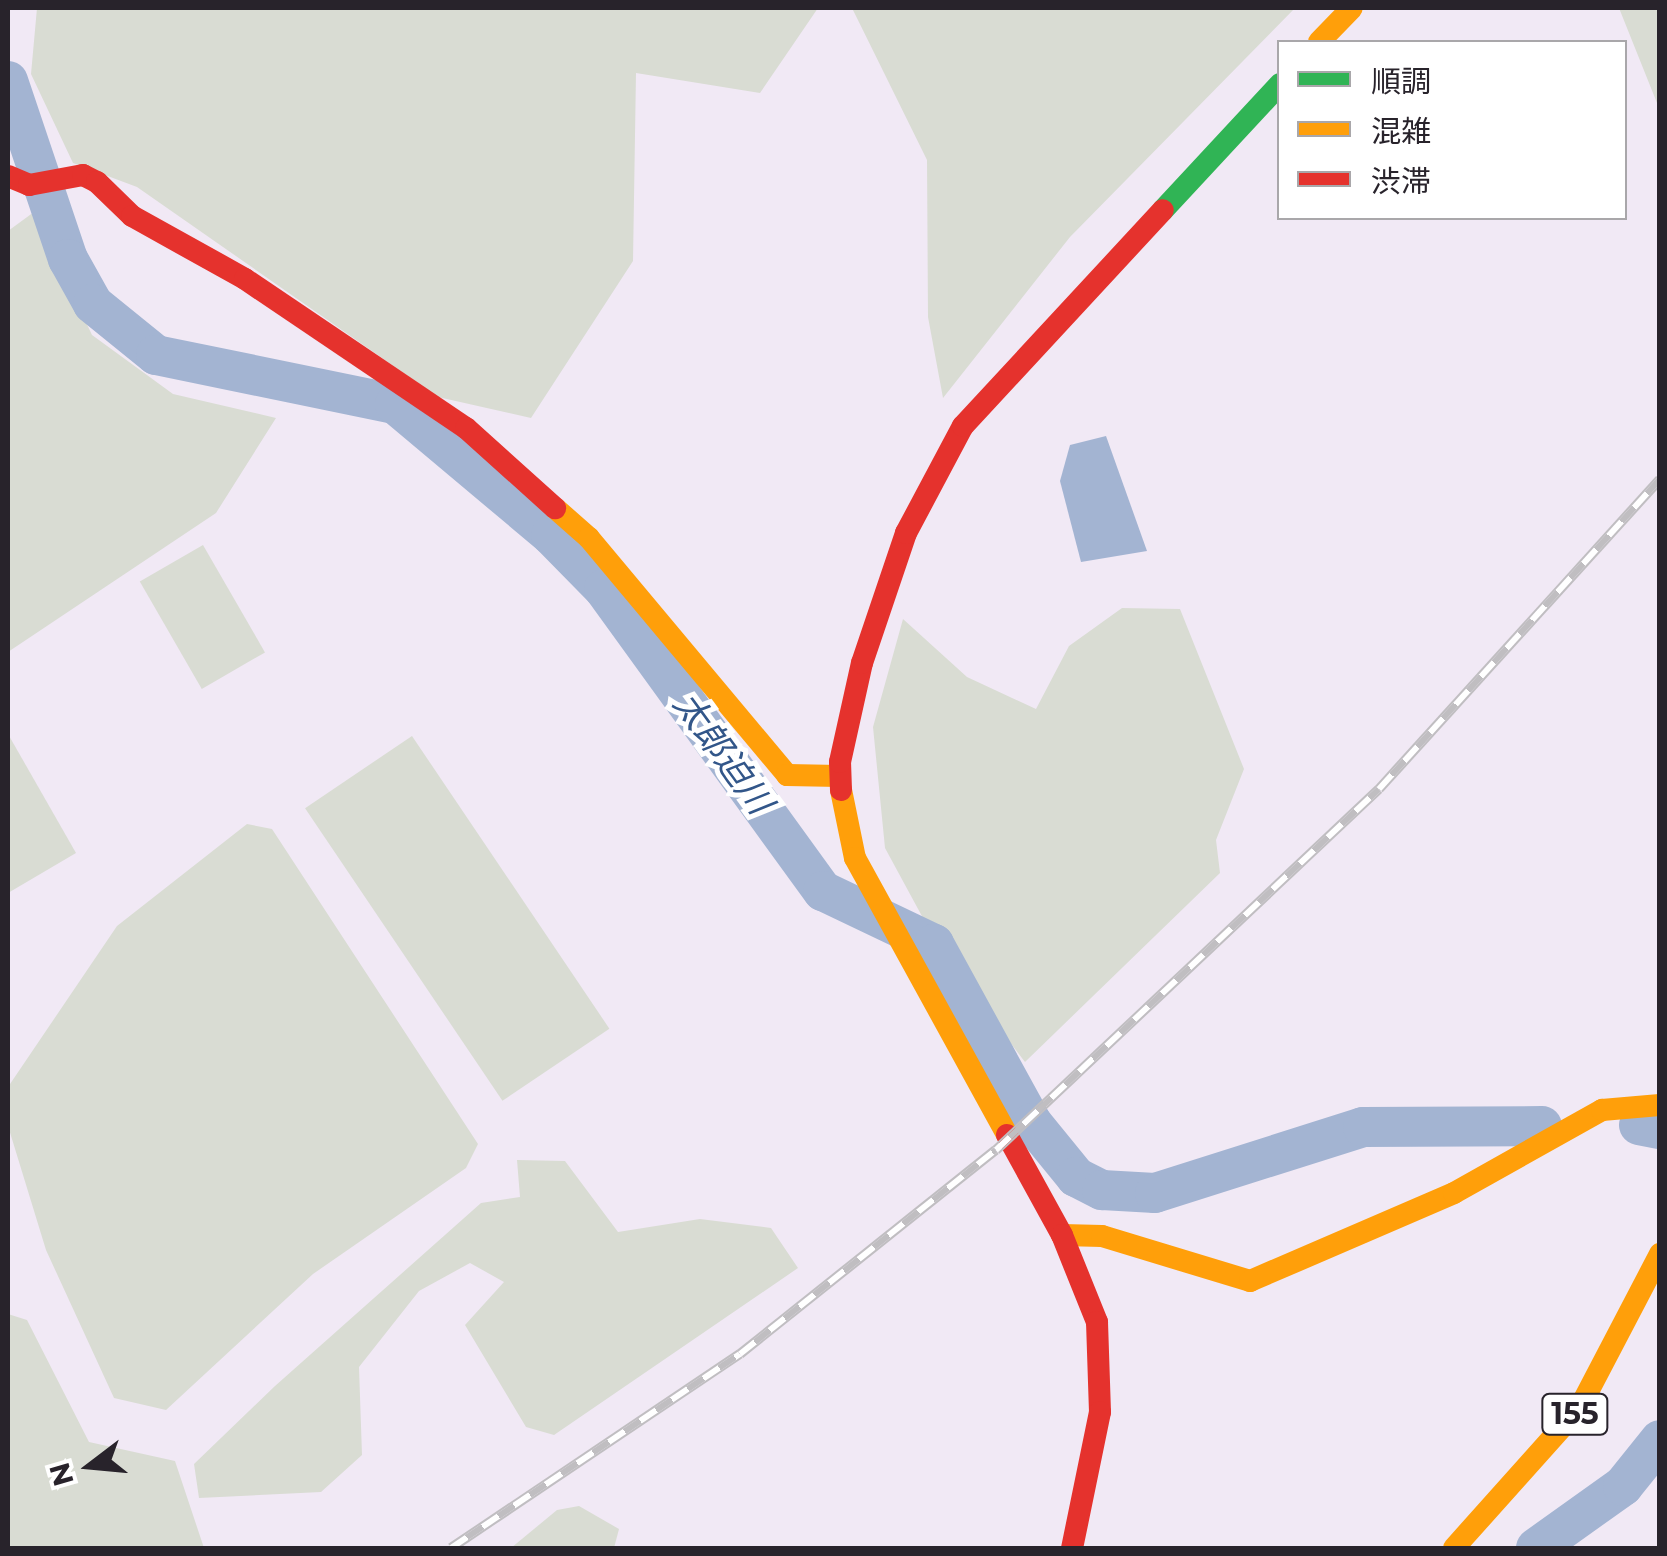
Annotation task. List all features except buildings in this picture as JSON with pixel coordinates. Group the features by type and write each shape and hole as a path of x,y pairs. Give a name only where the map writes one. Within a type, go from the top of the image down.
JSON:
{"main road":[{"path":"1321,40 1352,8"},
{"path":"1072,1548 1100,1412 1102,1362 1084,1279 856,858 839,776 846,718 913,518 963,426 1277,87"},
{"path":"18,180 83,176 132,216 244,279 466,428 589,538 786,775 839,776"},
{"path":"1062,1235 1102,1236 1250,1281 1454,1192 1602,1110 1660,1105"},
{"name":"155","path":"1454,1548 1580,1407 1660,1254"}],"shaded area":[{"path":"37,8 818,8 760,93 636,73 633,261 531,418 438,397 137,187 73,163 31,74"},
{"path":"852,8 1295,8 1070,237 943,398 928,317 927,160"},
{"path":"1619,8 1659,8 1659,108"},
{"path":"34,212 92,335 173,394 276,418 216,513 8,652 8,231"},
{"path":"203,545 265,652 202,689 140,582"},
{"path":"1122,608 1180,609 1244,769 1216,840 1220,873 1025,1062 943,955 885,848 873,727 903,619 967,677 1036,709 1069,646"},
{"path":"8,734 76,853 8,893"},
{"path":"412,736 609,1029 502,1101 305,808"},
{"path":"247,824 272,829 478,1144 466,1168 313,1274 166,1410 114,1398 46,1250 8,1126 8,1087 117,926"},
{"path":"517,1160 565,1161 618,1232 700,1219 771,1228 798,1268 554,1435 526,1427 465,1325 504,1282 470,1263 419,1291 359,1367 362,1455 321,1492 199,1498 194,1464 275,1386 481,1203 520,1197"},
{"path":"8,1314 27,1320 89,1442 175,1461 204,1548 8,1548"},
{"path":"579,1506 619,1529 614,1548 511,1548 557,1510"}],"water":[{"path":"1106,436 1147,551 1081,562 1060,481 1070,445"}],"waterway":[{"name":"太郎迫川","path":"8,81 68,259 93,304 156,355 395,404 551,535 604,589 823,891 934,944 1032,1123 1076,1177 1102,1190 1155,1193 1363,1127 1542,1126"},
{"name":"太郎迫川","path":"1639,1125 1660,1129"},
{"path":"1536,1548 1623,1486 1660,1440"}],"railway":[{"path":"451,1548 740,1354 996,1150 1379,789 1660,479"}],"traffic: fast":[{"path":"1163,210 1277,87"}],"traffic: slow":[{"path":"1321,40 1352,8"},
{"path":"555,508 589,538 787,775 839,776"},
{"path":"841,790 855,858 1007,1135"},
{"path":"1062,1235 1102,1236 1250,1281 1454,1193 1602,1110 1660,1105"},
{"path":"1454,1548 1580,1407 1660,1254"}],"traffic: jam":[{"path":"8,176 29,185 83,175 97,182 132,216 245,279 466,428 555,508"},
{"path":"841,790 840,762 862,663 906,533 963,426 1163,210"},
{"path":"1007,1135 1062,1235 1097,1322 1100,1412 1072,1548"}]}
